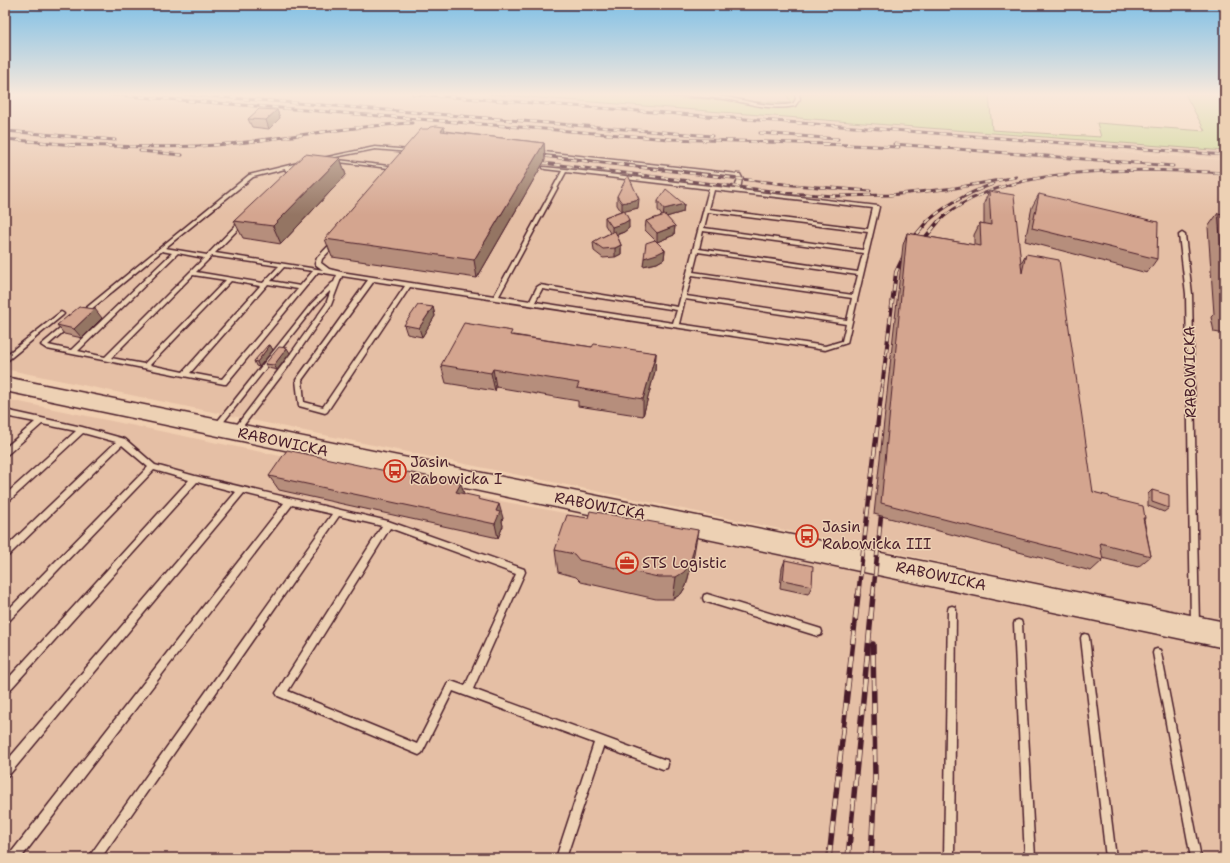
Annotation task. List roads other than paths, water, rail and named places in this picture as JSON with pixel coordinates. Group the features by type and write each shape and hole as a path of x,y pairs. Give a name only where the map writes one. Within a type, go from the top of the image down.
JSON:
{"street":[{"name":"RABOWICKA","path":"5,384 828,552 1225,635"}],"lane":[{"path":"314,160 375,148 415,149 408,157"},
{"path":"532,151 738,175 740,178 737,191"},
{"path":"320,159 399,169"},
{"path":"307,162 251,176 44,345 47,347 224,382 316,271"},
{"path":"394,174 404,163"},
{"path":"284,180 290,174 287,167"},
{"path":"161,249 409,284 825,348 845,342 876,207 545,168"},
{"path":"496,297 565,170"},
{"path":"676,324 712,188"},
{"path":"707,210 870,231"},
{"path":"106,359 210,256 246,218"},
{"path":"702,229 866,252"},
{"name":"RABOWICKA","path":"1182,235 1188,294 1195,629"},
{"path":"339,237 319,259 318,264 327,270 340,274"},
{"path":"696,250 860,274"},
{"path":"73,352 176,252"},
{"path":"185,374 282,266"},
{"path":"193,273 301,288"},
{"path":"690,273 855,297"},
{"path":"225,430 286,365 329,304 340,274"},
{"path":"146,366 230,279"},
{"path":"372,279 299,380 301,404 325,410 409,284"},
{"path":"225,430 313,305 336,283"},
{"path":"532,303 540,288 680,309"},
{"path":"684,297 849,322"},
{"path":"5,358 61,314"},
{"path":"5,413 82,430 122,441 153,467 195,479 388,524 521,572 467,692"},
{"path":"5,452 41,421"},
{"path":"5,500 82,430"},
{"path":"5,553 122,441"},
{"path":"5,618 153,467"},
{"path":"5,689 195,479"},
{"path":"5,771 242,490"},
{"path":"14,858 290,501"},
{"path":"95,858 337,512"},
{"path":"388,524 281,693 419,750 451,686 663,764"},
{"path":"707,598 818,632"},
{"path":"949,858 952,610"},
{"path":"1018,624 1030,858"},
{"path":"1085,638 1111,858"},
{"path":"1157,653 1196,858"},
{"path":"561,858 600,740"}],"railway":[{"path":"45,134 115,140"},
{"path":"69,145 148,147 207,146 306,134"},
{"path":"611,134 670,139 829,144"},
{"path":"690,134 712,136"},
{"path":"777,134 838,139"},
{"path":"949,134 1225,155"},
{"path":"5,139 74,145"},
{"path":"823,144 899,147"},
{"path":"894,144 1173,166"},
{"path":"140,151 182,155"},
{"path":"534,155 793,185 870,191"},
{"path":"543,163 788,193 834,196 890,195 955,188 1016,177"},
{"path":"937,223 964,203 996,189 1034,179 1074,173 1114,171 1154,170 1225,173"},
{"path":"927,222 941,210 958,200 993,184"},
{"path":"882,387 896,272 911,241 927,222"},
{"path":"919,245 937,223"},
{"path":"858,596 882,386"},
{"path":"873,596 882,506"},
{"path":"829,858 858,595"},
{"path":"848,858 873,595"},
{"path":"871,858 875,778 873,644"}],"place":[{"name":"Jasin Rabowicka I","path":"395,471"},
{"name":"Jasin Rabowicka III","path":"807,536"},
{"name":"STS Logistic","path":"627,563"}]}
